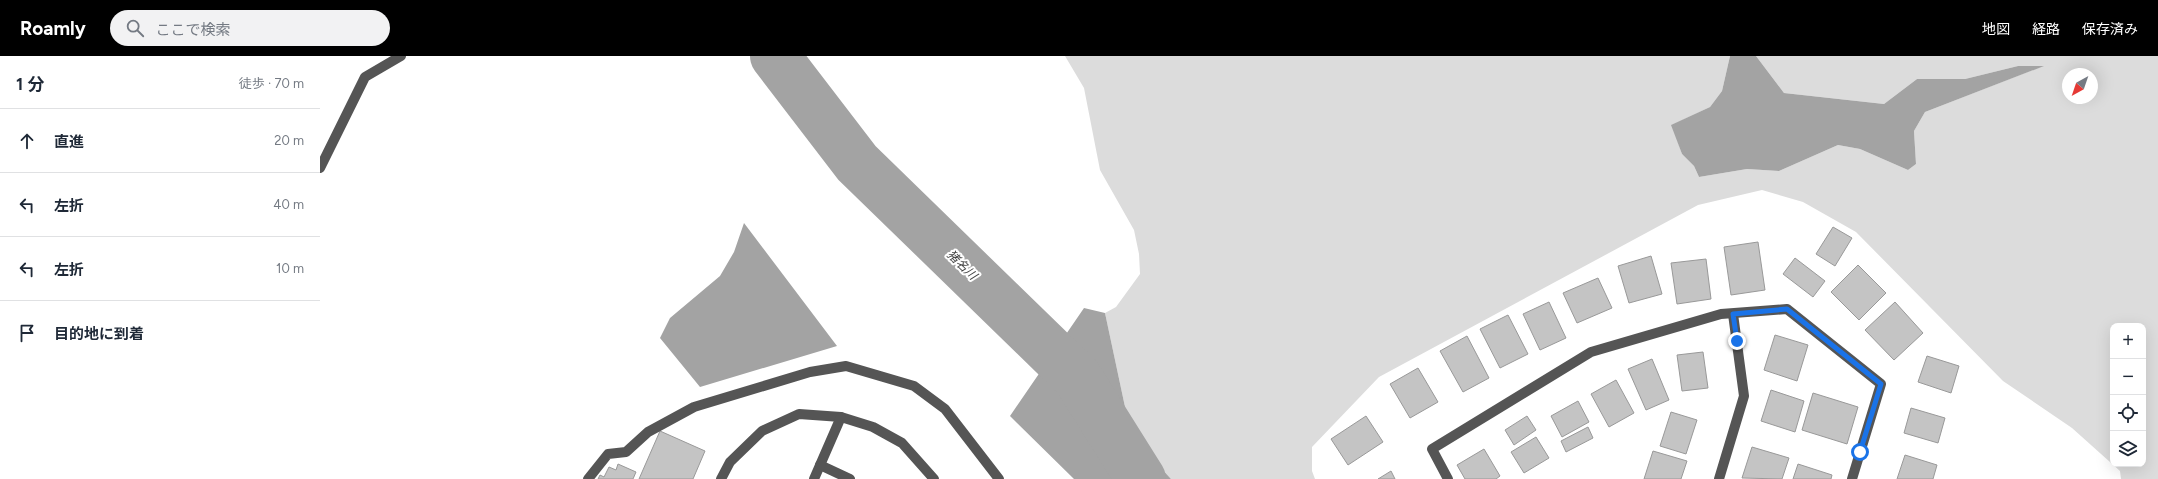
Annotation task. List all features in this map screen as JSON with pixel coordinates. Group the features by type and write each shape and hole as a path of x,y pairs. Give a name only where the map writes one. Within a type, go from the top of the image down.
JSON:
{"street":[{"path":"320,168 365,77 400,56"},
{"path":"1448,479 1432,449 1591,352 1720,314 1787,309 1881,384 1852,479"},
{"path":"1719,479 1744,396 1733,314"},
{"path":"588,479 608,454 626,452 648,432 694,407 810,372 846,366 914,386 945,409 999,479"},
{"path":"721,479 730,462 762,430 799,414 841,417 873,427 902,443 930,477"},
{"path":"814,479 841,417"},
{"path":"820,465 850,479"}],"shaded area":[{"path":"1065,56 1730,56 1722,91 1710,107 1672,125 1682,154 1694,166 1699,177 1747,169 1779,171 1838,145 1860,149 1908,170 1916,164 1914,131 1925,112 2043,66 2018,66 1965,79 1917,79 1884,104 1784,93 1756,56 2158,56 2158,479 2121,479 2120,471 2116,467 2146,467 2146,323 2110,323 2110,462 2072,428 2003,381 1856,232 1803,202 1762,190 1698,205 1379,377 1312,447 1312,471 1315,479 1171,479 1131,435 1105,313 1116,307 1140,274 1139,254 1134,230 1100,170 1084,88"},
{"path":"1730,56 1756,56 1784,93 1884,104 1917,79 1965,79 2018,66 2044,66 1925,112 1914,131 1916,164 1908,170 1860,149 1838,145 1779,171 1747,169 1699,177 1694,166 1682,154 1671,125 1710,107 1722,91"},
{"path":"744,223 837,346 700,387 660,338 670,318 720,276 734,252"},
{"path":"1084,308 1105,313 1131,435 1171,479 1074,479 1010,416"}],"building":[{"path":"1833,227 1852,238 1835,266 1816,254"},
{"path":"1758,242 1765,290 1731,295 1724,247"},
{"path":"1651,256 1662,294 1629,303 1618,266"},
{"path":"1795,258 1825,281 1813,297 1783,274"},
{"path":"1706,259 1711,299 1677,304 1671,263"},
{"path":"1858,265 1886,293 1859,320 1831,292"},
{"path":"1598,278 1612,308 1577,323 1563,293"},
{"path":"1549,302 1566,338 1540,350 1523,314"},
{"path":"1895,302 1923,333 1894,360 1865,330"},
{"path":"1508,315 1528,354 1500,368 1480,329"},
{"path":"1775,335 1808,345 1797,381 1764,370"},
{"path":"1467,336 1489,378 1463,392 1440,351"},
{"path":"1703,352 1708,388 1682,391 1677,355"},
{"path":"1927,356 1959,366 1951,393 1918,382"},
{"path":"1652,359 1669,400 1646,410 1628,369"},
{"path":"1418,368 1438,402 1410,418 1390,384"},
{"path":"1616,380 1634,413 1609,427 1591,394"},
{"path":"1771,390 1804,401 1795,432 1761,421"},
{"path":"1813,393 1858,407 1847,444 1802,430"},
{"path":"1578,401 1589,422 1562,437 1551,416"},
{"path":"1911,408 1945,418 1938,443 1904,433"},
{"path":"1671,412 1697,420 1686,454 1660,446"},
{"path":"1366,416 1383,442 1348,465 1331,439"},
{"path":"1527,416 1536,430 1514,445 1505,430"},
{"path":"1588,427 1593,438 1566,452 1561,441"},
{"path":"660,431 705,451 693,479 639,479"},
{"path":"1536,437 1549,458 1524,473 1511,452"},
{"path":"1752,447 1789,458 1782,479 1742,478"},
{"path":"1484,449 1500,476 1496,479 1465,479 1457,465"},
{"path":"1653,451 1687,461 1681,479 1644,479"},
{"path":"1905,455 1937,465 1933,479 1897,479"},
{"path":"618,464 636,472 633,479 598,479 600,475 604,477 609,467 616,470"},
{"path":"1798,464 1832,475 1831,479 1793,479"},
{"path":"1391,471 1395,479 1378,479"}],"waterway":[{"name":"猪名川","path":"775,56 857,163 1077,377 1141,479"}],"route":[{"path":"1737,341 1733,314 1787,309 1881,384 1860,452"}]}
